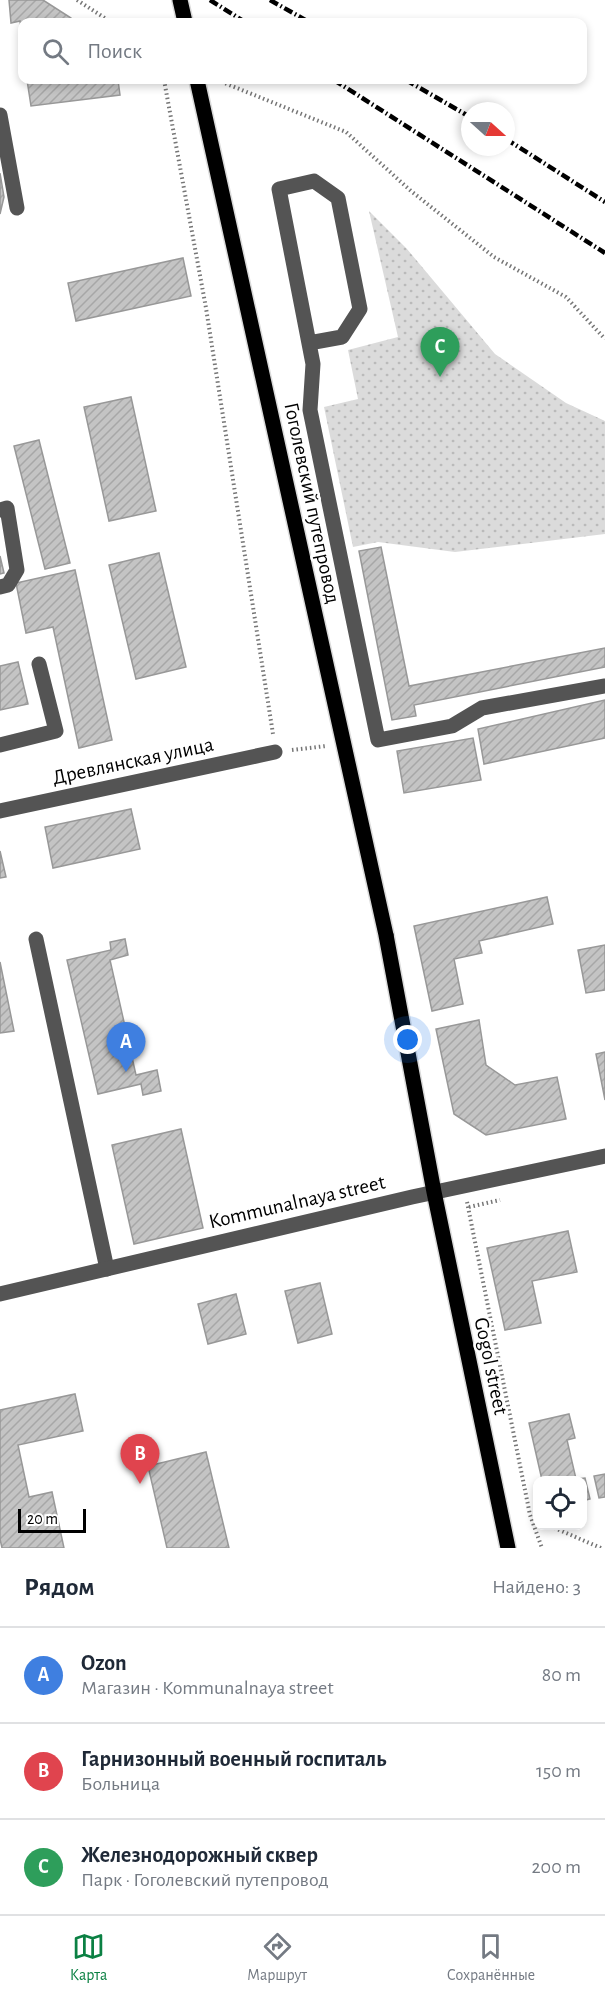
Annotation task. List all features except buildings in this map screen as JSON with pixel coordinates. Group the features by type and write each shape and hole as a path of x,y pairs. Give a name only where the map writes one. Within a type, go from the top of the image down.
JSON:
{"main road":[{"path":"180,0 183,18"},
{"name":"Гоголевский путепровод","path":"198,84 386,935 434,1192"},
{"name":"Gogol street","path":"434,1192 508,1547"}],"street":[{"path":"0,115 17,208"},
{"path":"309,343 342,337 360,309 338,198 314,181 279,189 309,343 314,364 310,410 378,740 452,726 482,708 605,686"},
{"path":"0,510 7,508 17,570 8,585 0,586"},
{"path":"0,745 56,731 39,664"},
{"name":"Древлянская улица","path":"0,811 275,752"},
{"path":"36,939 108,1269"},
{"name":"Kommunalnaya street","path":"0,1294 434,1192 605,1156"}],"path":[{"path":"77,0 105,18"},
{"path":"165,84 206,308 275,752"},
{"path":"227,84 346,132 411,191 494,257 566,297 605,339"},
{"path":"469,1207 530,1515 542,1548"},
{"path":"559,1530 601,1548"}],"shaded area":[{"path":"369,211 407,249 495,354 566,403 605,421 605,534 455,552 378,542 353,547 324,407 358,399 348,350 398,337"}],"railway":[{"path":"210,0 239,18"},
{"path":"270,0 302,18"},
{"path":"340,84 605,253"},
{"path":"413,84 461,112"},
{"path":"515,145 605,202"}],"place":[{"name":"Железнодорожный сквер","path":"440,377"},
{"name":"Ozon","path":"126,1072"},
{"name":"Гарнизонный военный госпиталь","path":"140,1484"}]}
